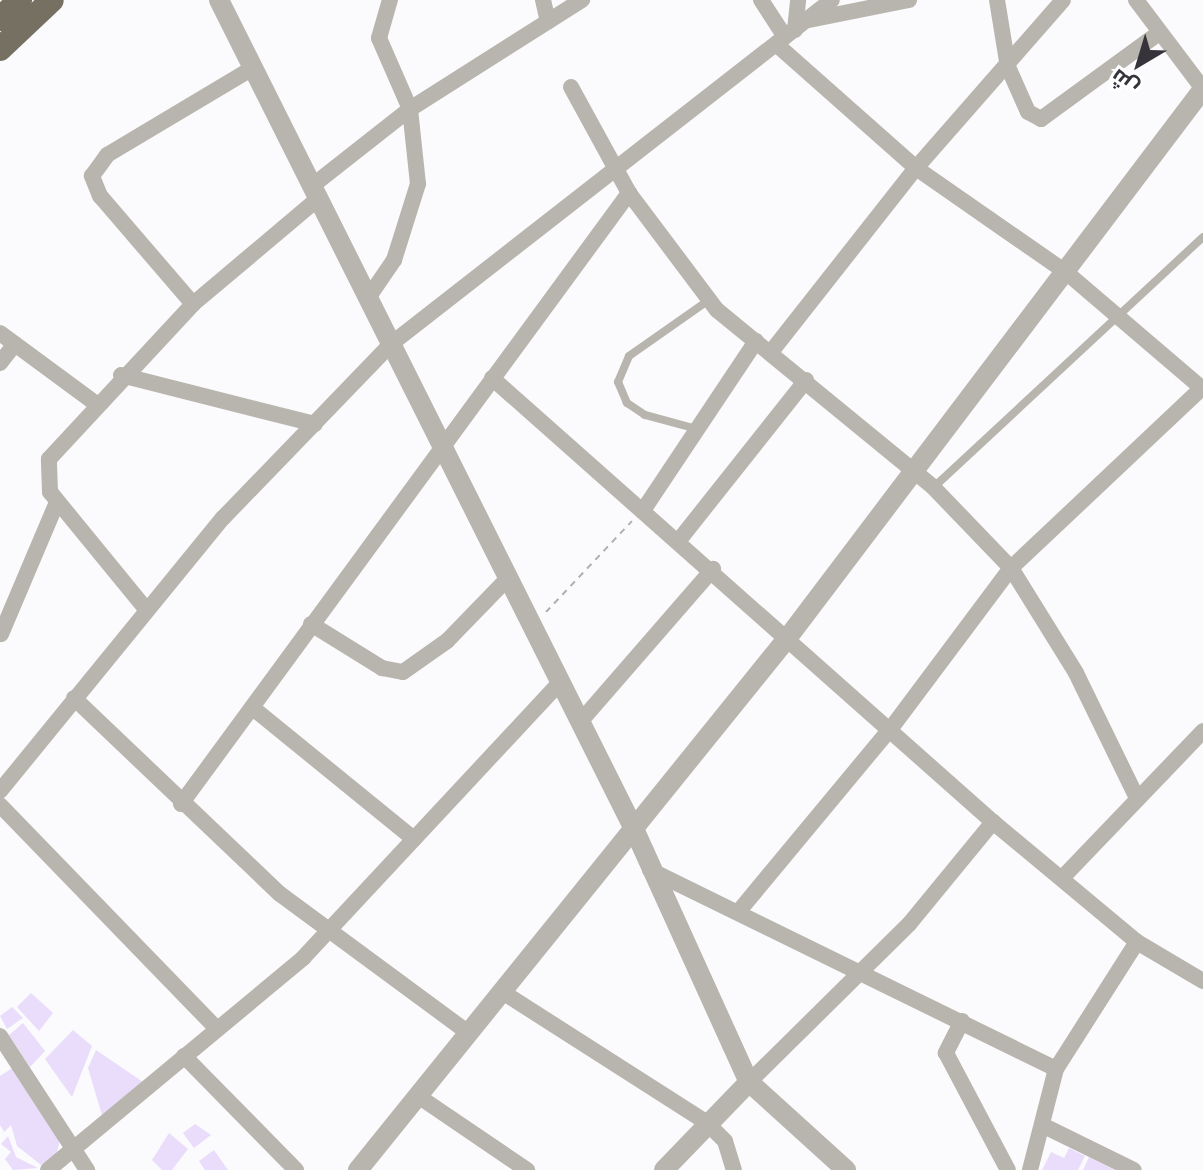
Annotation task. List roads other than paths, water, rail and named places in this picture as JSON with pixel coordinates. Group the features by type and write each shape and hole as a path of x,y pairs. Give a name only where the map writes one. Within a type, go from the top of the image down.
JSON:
{"highway":[{"path":"0,19 20,0"},
{"path":"0,49 52,0"}],"street":[{"path":"219,0 634,829 650,870 749,1082 846,1170"},
{"path":"368,298 394,260 418,184 410,109 379,38 390,0"},
{"path":"543,0 548,21"},
{"path":"145,608 57,502 45,478 49,459 121,375 193,304 410,109 582,0"},
{"path":"739,911 892,727 1011,568 1203,388 1067,273 916,168 761,0"},
{"path":"791,33 798,0"},
{"path":"2,785 145,608 391,344 617,174 832,0"},
{"path":"791,33 909,0"},
{"path":"997,0 1008,67 1028,112 1041,119 1159,33"},
{"path":"771,352 916,168 1008,67 1063,0"},
{"path":"358,1170 504,993 789,636 1067,273 1203,89 1136,0"},
{"path":"193,304 100,196 92,176 107,155 251,69"},
{"path":"571,87 629,193 709,300 933,487 1011,568 1076,673 1137,798"},
{"path":"181,804 254,709 311,624 629,193"},
{"path":"0,333 95,403"},
{"path":"644,509 756,341"},
{"path":"0,363 15,344"},
{"path":"121,375 315,424"},
{"path":"492,378 680,539 892,727 993,822 1064,876 1137,942 1203,981"},
{"path":"680,539 806,380"},
{"path":"1,634 57,502"},
{"path":"580,722 713,569"},
{"path":"311,624 382,668 403,672 447,641 507,579"},
{"path":"48,1170 330,932 560,682"},
{"path":"74,698 181,804 330,932 470,1034"},
{"path":"254,709 414,839"},
{"path":"1064,876 1137,798 1201,737"},
{"path":"0,805 217,1029"},
{"path":"664,1170 933,897 993,822"},
{"path":"650,870 1056,1069"},
{"path":"1030,1170 1056,1069 1137,942"},
{"path":"504,993 712,1121 734,1170"},
{"path":"962,1021 946,1053 1008,1170"},
{"path":"0,1036 87,1170"},
{"path":"184,1056 296,1170"},
{"path":"418,1096 527,1170"},
{"path":"676,1170 712,1121"},
{"path":"1042,1125 1134,1170"}],"lane":[{"path":"933,487 1120,319 1203,237"},
{"path":"698,430 645,415 627,403 618,382 629,356 709,300"}]}
